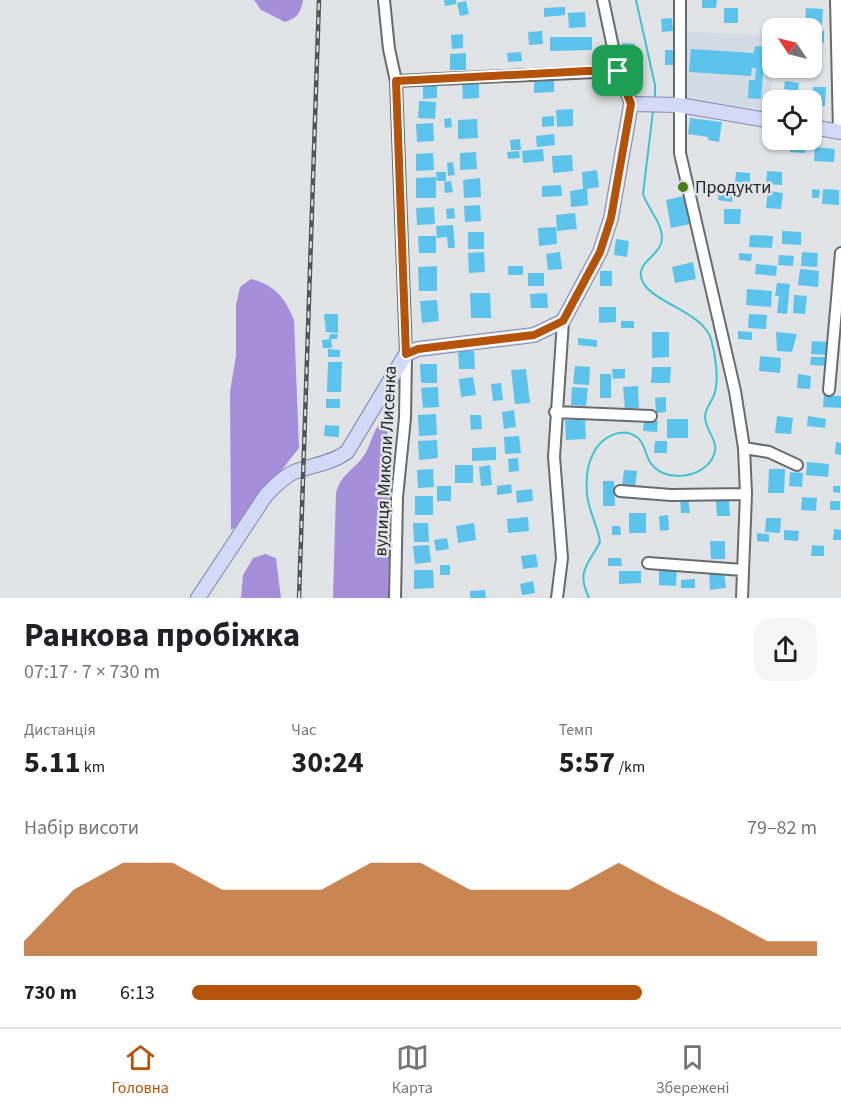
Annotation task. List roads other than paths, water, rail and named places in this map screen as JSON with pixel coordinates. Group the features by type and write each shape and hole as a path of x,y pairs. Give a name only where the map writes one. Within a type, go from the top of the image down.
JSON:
{"main road":[{"path":"198,598 266,495 279,482 303,469 338,459 347,452 406,354 418,349 534,335 563,321 600,252 611,218 631,104 679,105 762,118"},
{"path":"822,129 840,132"}],"street":[{"name":"вулиця Миколи Лисенка","path":"384,0 389,50 396,81 406,354 405,418 397,497 395,598"},
{"path":"603,0 618,71 631,104"},
{"path":"680,0 680,153 735,391 744,448 746,494 742,598"},
{"path":"836,0 840,132"},
{"path":"396,81 618,71"},
{"path":"829,390 841,253"},
{"path":"557,598 562,558 554,457 555,412 563,321"},
{"path":"555,412 651,416"},
{"path":"744,448 769,452 797,465"},
{"path":"620,491 671,495 746,494"},
{"path":"648,563 743,570"}],"waterway":[{"path":"636,0 655,85 655,96"},
{"path":"589,598 585,589 584,574 600,542 587,489 588,468 596,448 612,435 632,434 640,440 650,462 656,469 672,476 699,471 706,466 715,453 705,417 717,380 711,339 706,329 697,321 653,293 645,286 641,277 643,267 661,245 662,239 658,222 643,194 653,111"}],"railway":[{"path":"299,598 319,0"}],"place":[{"name":"Продукти","path":"683,187"}]}
